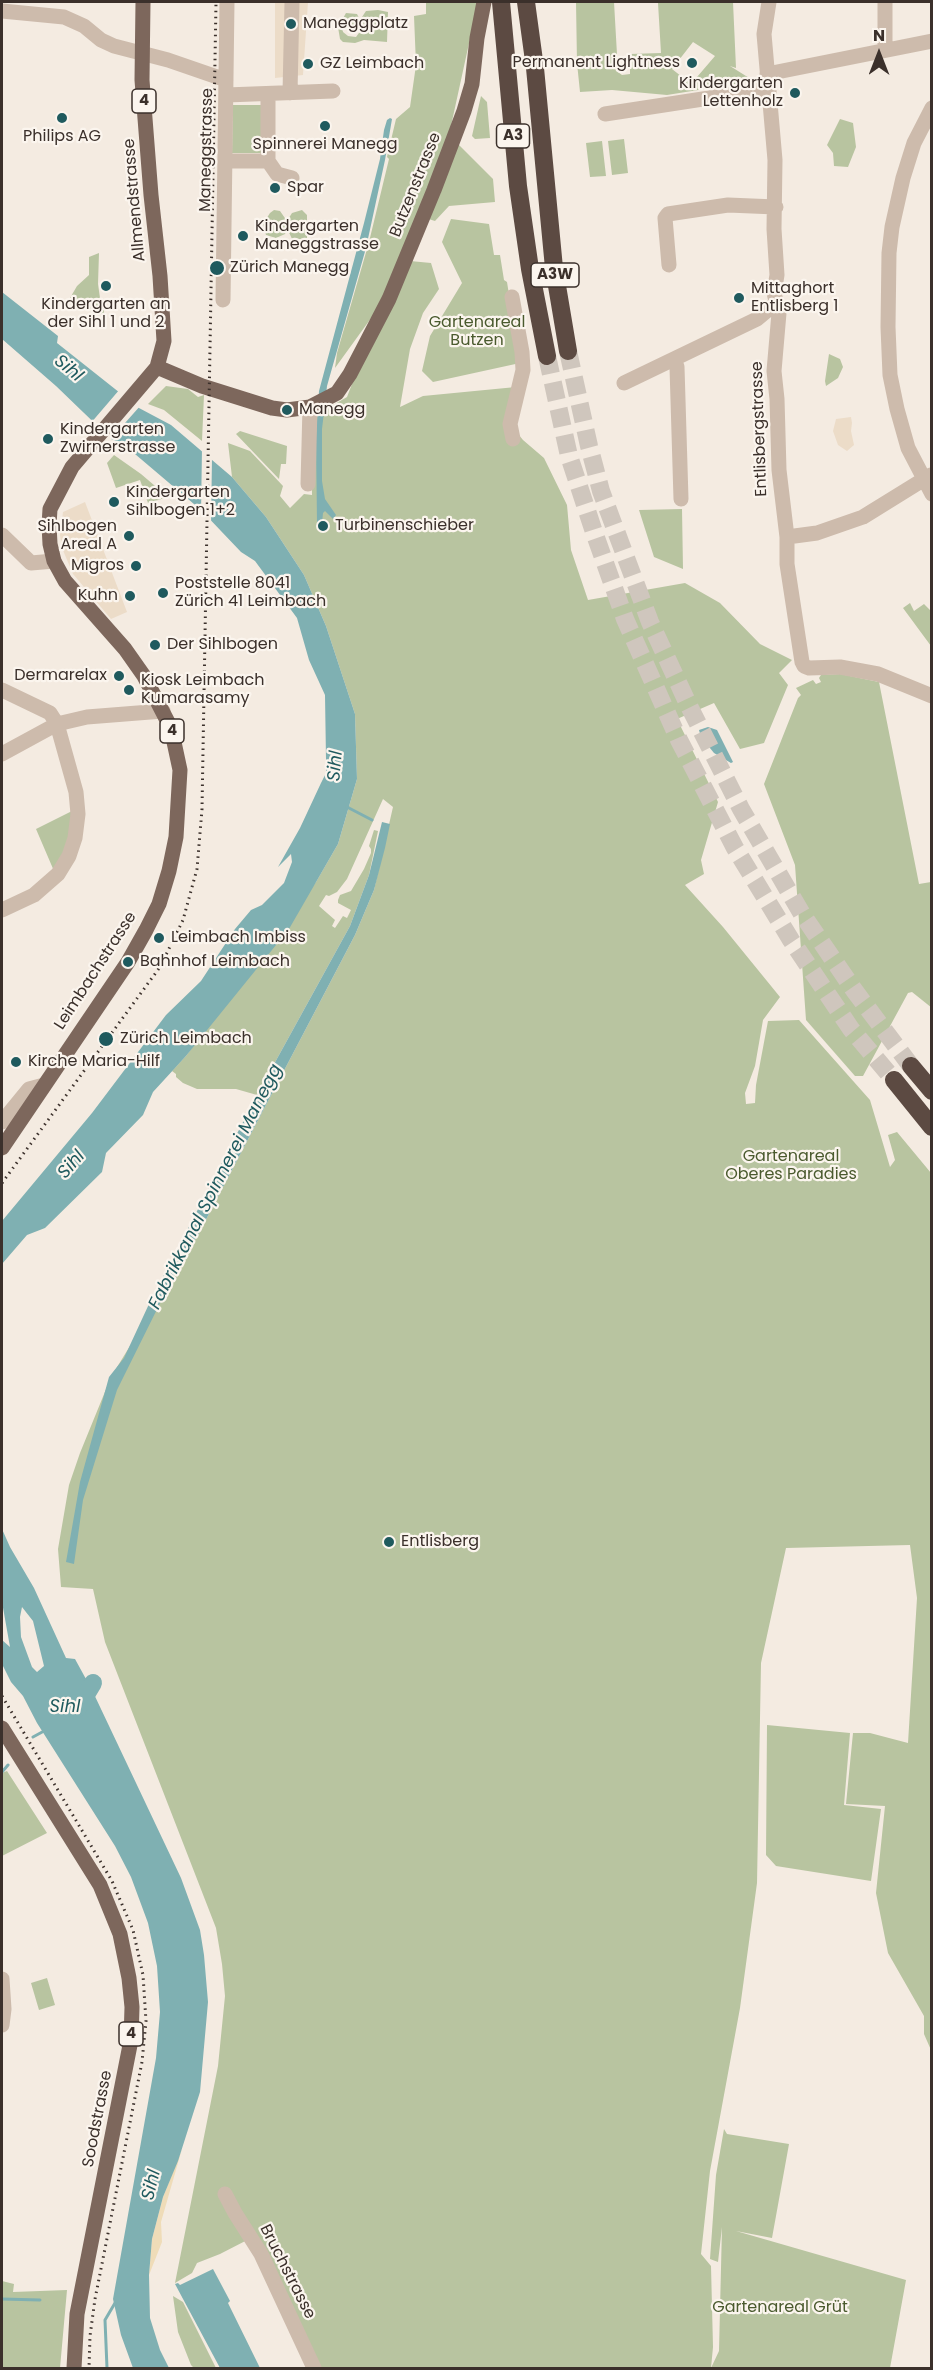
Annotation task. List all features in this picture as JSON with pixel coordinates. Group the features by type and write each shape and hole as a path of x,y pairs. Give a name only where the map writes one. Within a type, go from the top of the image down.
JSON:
{"highway":[{"name":"A3","path":"501,2 522,221 547,356"},
{"name":"A3W","path":"526,2 535,68 549,223 558,297 568,351"},
{"path":"533,2 535,68"},
{"path":"911,1066 932,1091"},
{"path":"894,1080 932,1127"}],"main road":[{"name":"Allmendstrasse","path":"96,436 157,367 161,357 165,328 151,195 142,52 143,2"},
{"name":"Butzenstrasse","path":"318,403 337,393 350,374 397,281 464,111 472,84 484,2"},
{"path":"157,367 202,386 272,408 287,410 318,403"},
{"name":"Leimbachstrasse","path":"44,1085 128,962 159,904 169,872 176,837 180,770 173,736 163,711 144,676 125,649 65,581 54,561 50,544 50,509 72,467 96,436"},
{"name":"4","path":"2,1148 44,1085"},
{"name":"Soodstrasse","path":"2,1728 100,1885 120,1934 129,1978 132,2007 131,2040 77,2314 74,2368"}],"street":[{"name":"Maneggstrasse","path":"224,300 227,2"},
{"path":"290,93 292,2"},
{"name":"Entlisbergstrasse","path":"769,2 764,34 775,159 777,275 774,291 775,304 779,313 774,371 781,502 787,537 787,564 804,666 840,667 878,674 932,696"},
{"path":"885,2 885,50"},
{"path":"2,11 64,16 114,46 142,52 226,87 268,93 333,91"},
{"path":"605,114 767,82 885,50 932,41"},
{"path":"268,93 268,161 277,174 292,178"},
{"path":"932,108 922,123 903,178 892,227 889,265 890,375 908,448 927,477 932,494"},
{"path":"225,161 268,161"},
{"path":"669,265 665,218 668,214 728,205 776,207"},
{"path":"512,297 523,370 510,424 513,439"},
{"path":"624,383 757,319 775,304"},
{"path":"675,359 681,499"},
{"path":"308,484 318,403"},
{"path":"787,537 817,533 863,518 927,477"},
{"path":"2,536 32,563 54,561"},
{"path":"2,690 50,713 57,724 76,792 78,814 75,838 69,856 58,874 45,888 2,910"},
{"path":"2,754 57,724 87,717 163,711"},
{"name":"Leimbachstrasse","path":"2,1122 29,1089 44,1085"},
{"path":"2,1979 4,2009 2,2025"},
{"name":"Bruchstrasse","path":"225,2194 261,2254 314,2368"}],"green space":[{"path":"426,2 478,2 449,135 493,179 495,202 449,206 435,221 422,217 382,303 335,368 337,353 369,242 396,119 410,107 416,65 414,16 426,14"},
{"path":"576,2 614,2 618,72 622,75 630,74 630,54 661,53 658,3 733,2 736,68 730,66 754,81 667,95 612,90 580,92","holes":["693,42 715,56 691,84 672,69"]},
{"path":"366,11 388,12 387,42 364,40 355,43 343,42 340,39 338,27 346,13 357,14 360,20 355,28 350,22 345,22 342,26 343,32 348,36 356,37 364,26 362,17"},
{"path":"481,96 487,102 490,138 475,139 472,136"},
{"path":"233,105 264,105 263,153 232,153"},
{"path":"840,119 853,123 856,147 848,167 834,166 833,153 827,145"},
{"path":"624,139 628,173 612,175 608,141"},
{"path":"602,141 606,176 590,177 586,143"},
{"path":"274,210 280,211 287,221 292,213 302,210 307,215 307,239 292,239 287,228 285,234 276,238 266,235 263,224"},
{"name":"Gartenareal Butzen","path":"451,219 489,224 494,255 500,255 504,280 507,282 520,363 433,382 422,371 430,336 462,283 442,242"},
{"path":"99,253 98,284 100,298 104,301 104,316 70,298 77,286 89,275 89,257"},
{"name":"Gartenareal Oberes Paradies","path":"410,261 431,263 439,289 423,313 410,349 400,407 423,396 516,387 509,423 523,440 544,458 567,505 571,550 588,600 685,583 720,603 760,644 792,660 779,673 788,685 764,743 740,749 714,703 677,719 718,802 701,860 704,874 685,885 723,927 780,997 763,1020 755,1066 745,1093 746,1104 755,1103 756,1085 768,1021 799,1020 870,1100 890,1167 895,1160 888,1135 897,1132 931,1173 931,2050 924,2034 924,2016 888,1953 876,1893 885,1806 846,1804 853,1733 870,1733 908,1743 917,1598 910,1545 786,1548 761,1663 757,1883 740,2008 710,2171 701,2254 711,2266 713,2347 711,2368 319,2368 255,2236 197,2263 192,2273 175,2283 218,2066 225,1996 222,1964 216,1928 105,1642 93,1589 61,1587 58,1549 69,1485 111,1377 199,1233 355,935 374,890 393,807 383,799 347,879 337,892 326,895 319,906 335,920 332,926 335,928 343,916 347,918 351,910 338,903 338,900 340,895 351,891 364,869 371,853 369,846 374,830 378,831 369,875 350,926 257,1095 236,1089 197,1089 183,1083 172,1071 186,1056 316,882 338,844 357,779 355,714 326,626 304,575 266,517 232,477 228,443 250,451 283,486 280,496 290,508 304,494 312,495 311,429 314,416 347,397 357,371"},
{"path":"829,354 840,359 843,367 838,378 826,386 825,381"},
{"path":"166,386 188,389 198,397 204,395 202,441 164,410 148,404"},
{"path":"240,431 287,446 286,464 281,464 279,479 236,434"},
{"path":"114,455 168,497 148,503 140,480 116,488 107,463"},
{"path":"682,509 683,569 654,557 639,510"},
{"path":"910,603 914,611 924,604 931,611 931,646 903,608"},
{"path":"840,674 879,682 919,884 931,882 932,1008 912,992 908,993 863,1076 855,1076 806,1020 795,865 764,784 801,695 796,688 813,680 816,684 821,682 819,678 821,675"},
{"path":"72,811 69,841 54,871 36,829"},
{"path":"767,1725 850,1733 844,1805 881,1809 871,1881 776,1866 766,1855"},
{"path":"7,1771 47,1833 2,1856 2,1773"},
{"path":"47,1978 55,2005 39,2010 31,1983"},
{"name":"Gartenareal Grüt","path":"724,2129 727,2134 789,2144 772,2238 736,2231 906,2280 890,2368 711,2368 719,2351 722,2227 718,2262 710,2259 716,2175"},
{"path":"2,2281 14,2284 13,2292 67,2290 60,2368 2,2368"},
{"path":"173,2296 183,2302 216,2368 194,2368 191,2365 178,2332"}],"sand":[{"path":"182,2149 161,2222 162,2242 149,2275 152,2239 163,2197"}],"shaded area":[{"name":"Maneggplatz","path":"275,2 308,2 303,75 275,78"},
{"path":"851,417 854,445 847,451 838,445 833,431 836,419"},
{"path":"85,502 127,612 111,619 73,574 62,548 60,535 63,512"}],"water":[{"path":"390,118 392,119 385,160 366,248 327,386 322,429 322,481 325,499 336,515 333,519 325,511 322,523 317,523 316,437 319,391 380,159 384,130"},
{"name":"Sihl","path":"2,292 58,336 57,343 139,408 171,425 232,477 266,517 304,575 326,626 355,714 357,779 338,844 289,929 186,1056 153,1092 143,1115 106,1153 102,1172 45,1228 27,1235 2,1264 2,1221 92,1113 166,1015 201,981 235,929 251,910 262,905 284,883 292,862 291,854 278,867 300,828 326,773 326,759 325,695 309,660 297,618 255,561 241,552 201,510 122,443 111,439 56,386 2,339"},
{"path":"708,727 717,730 733,762 714,753 701,737 699,730"},
{"path":"382,822 390,824 385,848 374,890 355,935 199,1233 177,1269 117,1390 83,1500 74,1564 66,1562 80,1482 109,1377 124,1358 149,1304 257,1095 350,926 369,875"},
{"path":"2,1529 34,1588 66,1658 75,1659 92,1690 181,1878 200,1930 208,2002 200,2092 178,2161 163,2197 152,2239 149,2275 150,2318 160,2350 169,2368 133,2368 121,2335 113,2299 156,2058 160,2012 157,1966 148,1923 131,1877 115,1846 37,1723 23,1696 11,1682 2,1664 2,1640 10,1647 2,1602","holes":["22,1607 33,1621 44,1666 37,1672 32,1667 21,1637"]},
{"path":"213,2269 260,2368 220,2368 175,2284 180,2285"}],"pier":[{"path":"120,389 141,405 109,441 90,424"},
{"path":"202,448 212,457 211,525 201,514"}],"waterway":[{"name":"Fabrikkanal Spinnerei Manegg","path":"347,807 372,820"},
{"name":"Fabrikkanal Spinnerei Manegg","path":"78,1708 93,1683"},
{"path":"33,1737 44,1731"},
{"path":"2,1772 8,1765"},
{"path":"2,2299 40,2300"},
{"path":"107,2368 105,2320 115,2303"}],"tunnel":[{"path":"568,351 601,491 650,622 689,706 741,809 802,914 854,990 911,1066"},
{"path":"547,356 569,456 594,532 625,619 679,740 735,848 791,940 851,1029 894,1080"}],"railway":[{"path":"2,1183 160,967 183,920 197,869 202,809 216,2"},
{"path":"2,1696 112,1881 133,1930 143,1975 146,2021 142,2062 95,2299 89,2368"}],"place":[{"name":"Maneggplatz","path":"291,24"},
{"name":"Permanent Lightness","path":"692,63"},
{"name":"GZ Leimbach","path":"308,64"},
{"name":"Kindergarten Lettenholz","path":"795,93"},
{"name":"Philips AG","path":"62,118"},
{"name":"Spinnerei Manegg","path":"325,126"},
{"name":"Spar","path":"275,188"},
{"name":"Kindergarten Maneggstrasse","path":"243,236"},
{"name":"Zürich Manegg","path":"217,268"},
{"name":"Kindergarten an der Sihl 1 und 2","path":"106,286"},
{"name":"Mittaghort Entlisberg 1","path":"739,298"},
{"name":"Manegg","path":"287,410"},
{"name":"Kindergarten Zwirnerstrasse","path":"48,439"},
{"name":"Kindergarten Sihlbogen 1+2","path":"114,502"},
{"name":"Turbinenschieber","path":"323,526"},
{"name":"Sihlbogen Areal A","path":"129,536"},
{"name":"Migros","path":"136,566"},
{"name":"Poststelle 8041 Zürich 41 Leimbach","path":"163,593"},
{"name":"Kuhn","path":"130,596"},
{"name":"Der Sihlbogen","path":"155,645"},
{"name":"Dermarelax","path":"119,676"},
{"name":"Kiosk Leimbach Kumarasamy","path":"129,690"},
{"name":"Leimbach Imbiss","path":"159,938"},
{"name":"Bahnhof Leimbach","path":"128,962"},
{"name":"Zürich Leimbach","path":"106,1039"},
{"name":"Kirche Maria-Hilf","path":"16,1062"},
{"name":"Entlisberg","path":"389,1542"}]}
